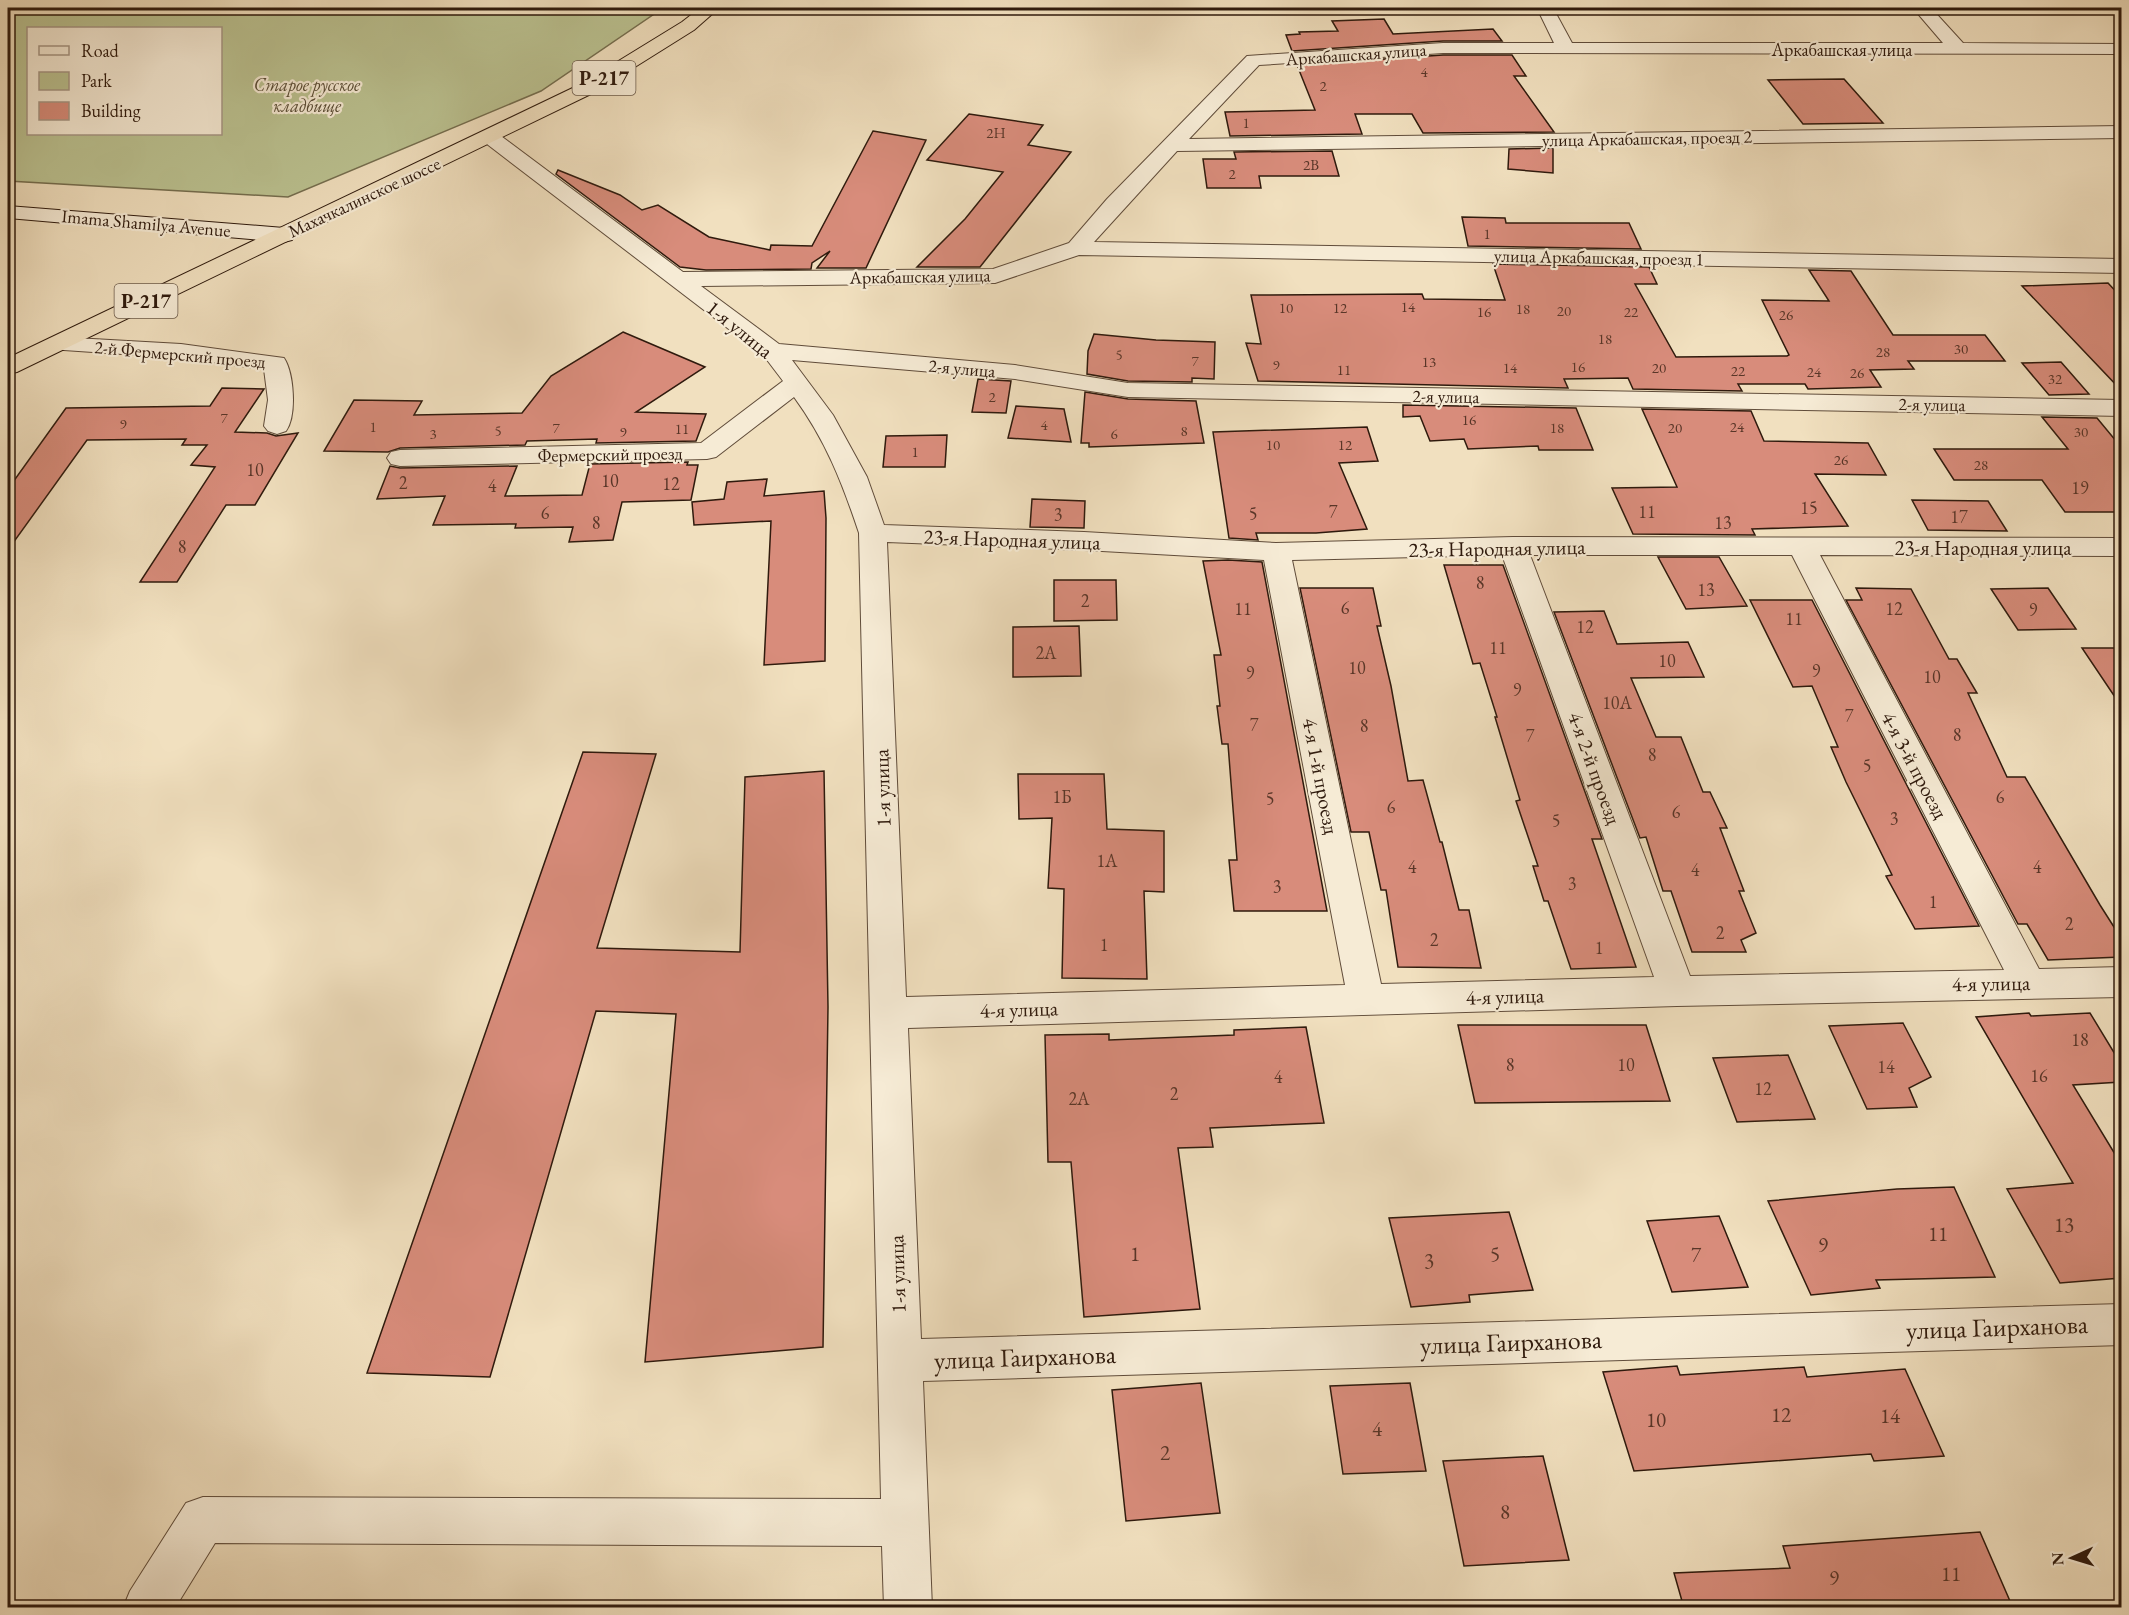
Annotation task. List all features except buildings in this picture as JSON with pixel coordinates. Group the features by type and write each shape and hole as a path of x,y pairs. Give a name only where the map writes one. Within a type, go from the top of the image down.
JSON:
{"highway":[{"name":"Махачкалинское шоссе","path":"8,367 588,88 688,26 710,8"}],"street":[{"path":"1545,8 1566,48"},
{"path":"1922,8 1958,49"},
{"name":"Аркабашская улица","path":"676,279 995,276 1077,248 1254,60 1443,48 2121,49"},
{"name":"улица Аркабашская, проезд 2","path":"1172,145 2121,132"},
{"name":"1-я улица","path":"490,137 773,351 820,415 854,477 873,533 908,1608"},
{"name":"Imama Shamilya Avenue","path":"8,212 284,235"},
{"name":"улица Аркабашская, проезд 1","path":"1077,248 2121,266"},
{"name":"2-й Фермерский проезд","path":"57,344 181,351 275,363 281,400 277,426"},
{"name":"2-я улица","path":"773,351 1015,372 1128,390 2121,408"},
{"name":"Фермерский проезд","path":"400,458 707,451 796,383"},
{"name":"23-я Народная улица","path":"873,533 1084,541 1276,552 1513,546 1802,548 2121,546"},
{"name":"4-я 2-й проезд","path":"1513,546 1677,991"},
{"name":"4-я 3-й проезд","path":"1802,548 2028,982"},
{"name":"4-я 1-й проезд","path":"1276,552 1366,999"},
{"name":"4-я улица","path":"889,1013 2028,982 2121,982"},
{"name":"улица Гаирханова","path":"900,1361 2121,1323"},
{"path":"147,1608 203,1520 905,1523"}],"green space":[{"name":"Старое русское кладбище","path":"8,8 663,8 541,91 288,197 8,181"}]}
